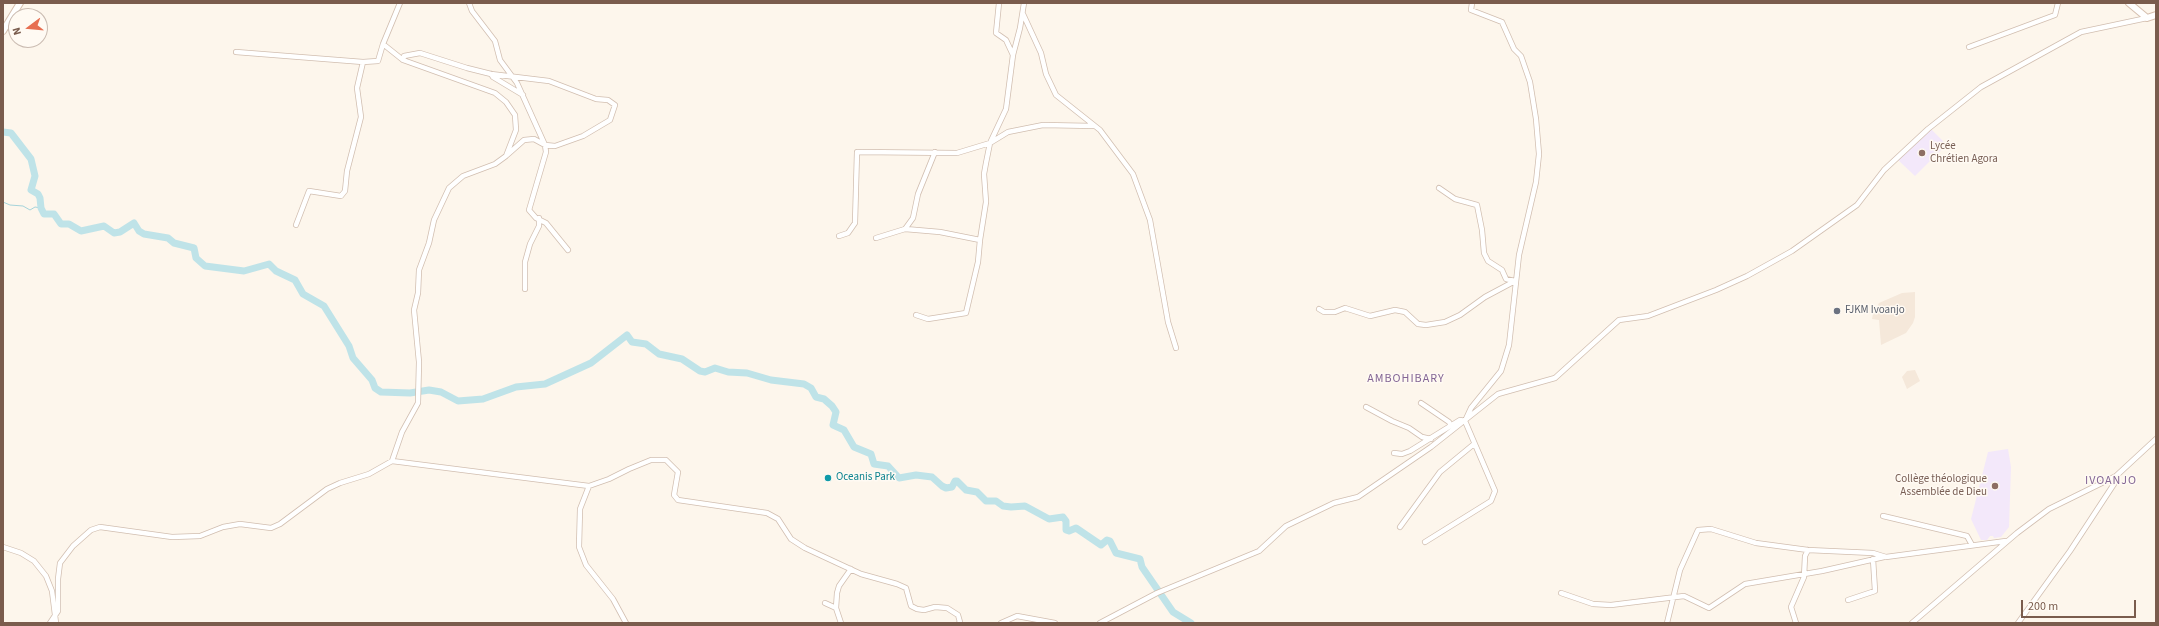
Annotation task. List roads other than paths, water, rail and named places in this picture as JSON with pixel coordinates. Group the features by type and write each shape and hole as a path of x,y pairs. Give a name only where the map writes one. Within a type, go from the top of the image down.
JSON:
{"street":[{"path":"3,31 20,3"},
{"path":"236,52 363,62 378,61 383,44 400,3"},
{"path":"469,3 472,11 495,41 500,60 523,96 545,145 546,152 529,210 546,223 568,250"},
{"path":"999,3 996,33 1006,40 1013,55"},
{"path":"916,315 928,318 966,312 978,262 986,202 984,174 990,143 1006,109 1013,55 1023,14 1024,3"},
{"path":"1425,542 1491,502 1495,491 1465,421 1471,408 1501,371 1509,346 1514,317 1519,255 1536,182 1539,154 1536,118 1530,82 1521,56 1514,49 1502,22 1471,10 1472,3"},
{"path":"1969,47 2055,15 2058,3"},
{"path":"2129,3 2147,18"},
{"path":"1023,14 1041,53 1046,74 1056,95 1100,130 1136,180 1150,220 1168,322 1176,348"},
{"path":"1100,623 1157,593 1259,551 1286,526 1334,503 1358,497 1432,447 1465,421 1472,413 1498,394 1555,378 1618,320 1648,316 1716,290 1747,276 1792,251 1857,205 1884,170 1928,129 1981,87 2080,32 2156,15"},
{"path":"383,44 403,60 458,81 474,85 494,94 506,102 516,115 516,130 506,156"},
{"path":"392,461 402,432 418,403 417,393 419,362 414,310 418,293 419,270 429,243 434,220 449,188 463,176 495,164 524,140 534,139 545,145 555,146 583,136 610,120 615,105 608,100 596,99 548,81 511,75 492,74 467,68 420,53 404,56 403,60"},
{"path":"296,225 309,191 341,196 345,191 347,171 361,118 357,88 363,62"},
{"path":"492,74 493,77 523,96"},
{"path":"839,236 848,232 855,223 857,152 956,153 990,143 1008,132 1043,125 1094,126"},
{"path":"905,229 913,218 918,194 935,152"},
{"path":"1439,188 1455,199 1477,205 1482,230 1484,253 1488,261 1502,270 1506,279 1516,281"},
{"path":"525,289 525,262 530,244 539,226 539,218"},
{"path":"876,238 905,229 940,232 980,240"},
{"path":"1319,309 1324,312 1335,312 1345,308 1370,316 1396,310 1405,312 1418,324 1426,325 1445,322 1460,315 1485,297 1516,281"},
{"path":"1421,403 1449,422 1450,426"},
{"path":"1366,408 1409,428 1422,437 1431,439"},
{"path":"1394,453 1402,454 1410,451 1460,420 1465,421"},
{"path":"1912,623 2006,541 2049,509 2116,476 2156,439"},
{"path":"1400,527 1440,472 1474,444"},
{"path":"50,623 58,611 58,579 60,563 72,546 91,530 100,527 172,536 200,536 223,527 240,524 271,528 280,524 327,489 340,483 369,474 392,461 589,486 610,479 651,460 666,460 678,472 674,495 678,500 766,513 778,519 791,539 798,544 861,574 891,582 906,588 911,606 924,610 947,608 958,615 959,623"},
{"path":"2018,623 2070,551 2114,484 2116,476"},
{"path":"589,486 580,509 579,547 586,565 613,599 626,623"},
{"path":"1883,516 1967,536 1972,544"},
{"path":"1667,623 1671,598 1680,570 1698,530 1711,529 1756,543 1808,550 1873,553 1886,557"},
{"path":"1561,592 1593,604 1611,606 1684,596 1709,608 1745,584 1804,574 1873,558 1972,544 2006,541"},
{"path":"3,547 21,553 34,561 42,571 52,591 56,623"},
{"path":"1796,623 1791,607 1804,574 1805,556 1808,550"},
{"path":"1848,600 1875,591 1873,558"},
{"path":"841,623 836,608 839,586 851,569"},
{"path":"825,603 836,608"},
{"path":"1001,623 1016,616 1055,623"}],"waterway":[{"path":"3,132 11,133 31,159 35,176 31,190 38,194 44,214 54,214 61,224 69,224 81,231 104,226 114,233 120,232 134,223 139,231 144,234 168,238 174,243 194,248 196,258 205,266 244,271 269,264 276,271 295,280 303,294 324,306 349,346 353,358 372,380 375,388 381,392 410,393 429,390 441,392 458,401 483,399 516,387 545,384 591,363 627,335 632,342 646,344 659,354 682,359 700,371 705,372 715,368 728,372 747,373 771,380 804,384 811,388 816,397 824,399 832,406 836,412 833,425 844,430 854,447 871,454 874,464 888,466 899,478 916,475 932,477 946,488 952,487 955,481 957,481 966,490 977,492 986,501 996,501 1003,506 1025,506 1049,519 1063,517 1066,521 1066,530 1069,531 1076,528 1101,545 1107,540 1110,541 1116,553 1140,559 1142,567 1173,612 1191,623"},
{"path":"3,202 10,205 23,206 30,210 35,207 41,208"}],"place":[{"name":"Lycée Chrétien Agora","path":"1922,153"},
{"name":"FJKM Ivoanjo","path":"1837,311"},
{"name":"Oceanis Park","path":"828,478"},
{"name":"Collège théologique Assemblée de Dieu","path":"1995,486"}],"district":[{"name":"AMBOHIBARY","path":"1406,379"},
{"name":"IVOANJO","path":"2111,481"}]}
